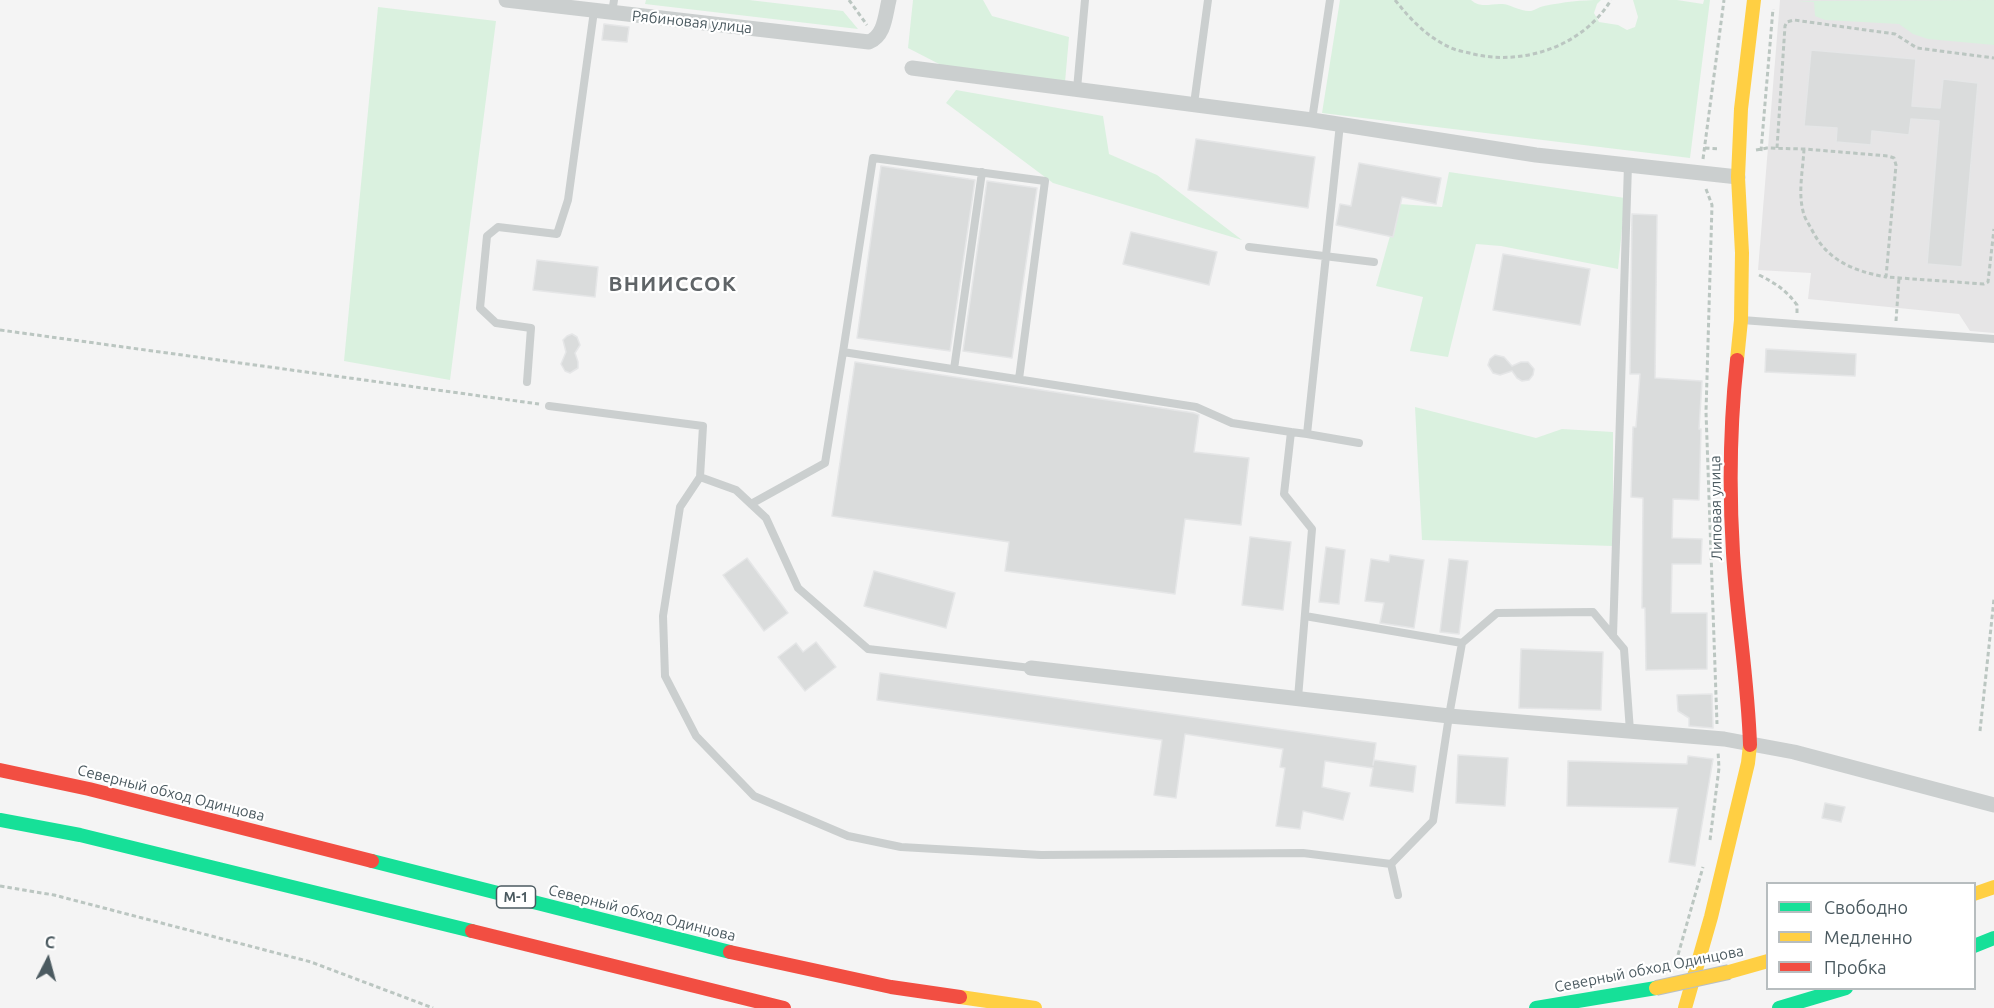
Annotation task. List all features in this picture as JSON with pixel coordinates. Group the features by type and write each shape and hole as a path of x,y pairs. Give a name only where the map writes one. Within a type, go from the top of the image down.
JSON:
{"main road":[{"name":"Липовая улица","path":"1685,1008 1711,917 1748,763 1750,744 1731,506 1732,409 1741,320 1742,253 1738,177 1741,110 1754,0"},
{"name":"Северный обход Одинцова","path":"0,770 89,789 745,956 891,987 1035,1008"},
{"path":"0,820 92,838 784,1008"},
{"path":"1976,893 1994,887"},
{"path":"1976,945 1994,938"},
{"name":"Северный обход Одинцова","path":"1536,1008 1656,988 1766,962"},
{"path":"1779,1008 1839,990"}],"street":[{"name":"Рябиновая улица","path":"506,0 594,11 613,7 869,42 877,38"},
{"path":"877,38 882,32 889,0"},
{"path":"912,68 1312,120 1536,155 1738,177"},
{"path":"1031,668 1449,716 1718,738 1794,752 1994,805"}],"lane":[{"path":"1077,89 1085,0"},
{"path":"1194,104 1208,0"},
{"path":"1312,120 1330,0"},
{"path":"527,382 531,328 496,323 480,308 487,237 498,227 557,234 568,200 594,11"},
{"path":"1307,434 1340,124"},
{"path":"751,504 825,463 873,158 1045,180 1019,379"},
{"path":"1613,636 1628,165"},
{"path":"954,369 982,172"},
{"path":"1249,247 1374,262"},
{"path":"1741,320 1994,339"},
{"path":"843,352 1196,407 1232,423 1359,443"},
{"path":"549,406 703,426 700,477 680,507 663,616 665,676 696,736 754,796 848,836 901,847 1041,855 1303,853 1391,864"},
{"path":"1291,432 1284,494 1312,529 1298,698"},
{"path":"700,477 736,490 766,518 798,588 868,649 1031,668"},
{"path":"1391,864 1433,821 1462,643 1497,613 1593,612 1624,650 1630,731"},
{"path":"1305,616 1462,643"},
{"path":"1391,864 1398,895"}],"path":[{"path":"849,0 877,38"},
{"path":"1395,0 1414,24 1452,48 1492,58 1534,55 1572,39 1604,12 1611,0"},
{"path":"1709,847 1719,768 1706,412 1712,205 1701,173 1724,0"},
{"path":"1761,151 1773,0"},
{"path":"1777,148 1785,26 1788,22 1794,20 1895,34 1917,48 1994,58"},
{"path":"1705,148 1719,149"},
{"path":"1748,150 1804,149 1894,158 1896,165 1886,277"},
{"path":"1804,149 1803,211 1816,238 1838,262 1863,273 1886,277 1984,284 1988,282 1994,229"},
{"path":"1757,274 1778,284 1790,295 1797,305 1796,324"},
{"path":"1895,332 1899,278"},
{"path":"0,330 549,406"},
{"path":"1980,731 1994,599"},
{"path":"1673,971 1705,858"},
{"path":"0,886 54,895 311,962 433,1008"}],"shaded area":[{"path":"1780,0 1994,0 1994,333 1970,331 1959,314 1808,299 1811,273 1758,270"}],"green space":[{"path":"646,0 749,0 843,11 858,29 645,4"},
{"path":"913,0 983,0 992,16 1069,37 1065,82 941,65 908,48"},
{"path":"1340,0 1471,0 1479,4 1503,4 1531,11 1559,3 1601,0 1594,13 1599,22 1618,25 1627,30 1635,27 1638,17 1633,0 1677,0 1703,4 1704,0 1710,0 1690,158 1322,113"},
{"path":"1994,0 1994,45 1928,39 1913,34 1899,24 1825,20 1815,16 1814,2 1796,1"},
{"path":"378,7 496,21 450,380 344,361"},
{"path":"956,90 1103,116 1109,154 1157,175 1242,240 1053,183 946,103"},
{"path":"1449,172 1625,198 1618,269 1501,246 1476,244 1448,357 1410,351 1423,297 1376,286 1399,204 1442,207"},
{"path":"1415,407 1536,438 1562,429 1613,432 1613,546 1422,540"}],"building":[{"path":"604,24 629,27 627,42 602,40"},
{"path":"1811,50 1916,59 1912,106 1940,108 1943,79 1978,83 1962,267 1927,264 1939,121 1911,119 1909,135 1872,131 1871,145 1836,142 1837,128 1804,126"},
{"path":"1196,139 1315,157 1308,208 1188,190"},
{"path":"1359,163 1441,178 1436,204 1402,197 1393,237 1336,225 1340,204 1351,206"},
{"path":"881,166 975,180 950,351 857,338"},
{"path":"987,181 1037,188 1012,358 963,351"},
{"path":"1632,214 1657,215 1655,378 1702,381 1699,500 1673,499 1672,538 1702,539 1701,564 1672,564 1671,613 1707,613 1707,669 1646,670 1645,608 1642,608 1643,498 1631,497 1633,427 1636,427 1640,374 1630,374"},
{"path":"1131,232 1217,252 1209,285 1123,264"},
{"path":"1503,254 1590,269 1580,325 1493,310"},
{"path":"537,260 598,267 595,297 533,290"},
{"path":"572,334 577,337 580,345 575,353 578,368 570,373 565,371 561,364 566,352 563,340"},
{"path":"1766,349 1856,354 1855,376 1765,372"},
{"path":"1495,355 1504,357 1512,366 1528,362 1534,369 1533,375 1529,380 1522,381 1512,371 1500,375 1493,373 1488,365 1490,359"},
{"path":"855,362 1199,415 1194,452 1249,458 1241,525 1185,519 1175,594 1005,571 1009,542 832,516"},
{"path":"1250,537 1291,542 1283,610 1242,605"},
{"path":"1326,547 1345,550 1339,604 1319,602"},
{"path":"1390,555 1424,560 1414,628 1380,623 1384,603 1365,601 1371,559 1389,562"},
{"path":"747,558 788,613 764,631 723,575"},
{"path":"1449,559 1468,561 1459,634 1440,632"},
{"path":"874,571 955,593 946,628 864,606"},
{"path":"816,642 836,667 805,691 778,657 796,643 803,652"},
{"path":"1521,649 1603,652 1601,710 1519,708"},
{"path":"880,673 1376,743 1373,765 1374,760 1416,766 1413,792 1370,786 1373,768 1325,761 1322,787 1350,793 1343,820 1303,811 1300,829 1276,826 1285,768 1280,767 1283,749 1185,734 1176,798 1154,795 1162,740 877,700"},
{"path":"1712,694 1713,728 1689,726 1689,718 1678,711 1677,695"},
{"path":"1458,755 1508,758 1505,806 1456,803"},
{"path":"1688,756 1713,759 1695,866 1669,862 1678,808 1567,806 1568,761 1687,764"},
{"path":"1825,803 1845,807 1841,822 1822,818"}],"traffic: fast":[{"path":"0,820 80,835 472,931"},
{"path":"372,861 730,952"},
{"path":"1976,945 1994,938"},
{"path":"1536,1008 1656,988"},
{"path":"1779,1008 1839,990"}],"traffic: slow":[{"path":"1737,360 1741,320 1742,253 1738,177 1741,109 1754,0"},
{"path":"1685,1008 1711,917 1748,763 1750,745"},
{"path":"1976,893 1994,887"},
{"path":"1729,972 1766,962"},
{"path":"1656,988 1729,972"},
{"path":"960,997 1035,1008"}],"traffic: jam":[{"path":"1737,360 1732,432 1732,529 1750,745"},
{"path":"0,770 89,789 372,861"},
{"path":"472,931 784,1008"},
{"path":"730,952 891,987 960,997"}],"district":[{"name":"ВНИИССОК","path":"673,284"}]}
